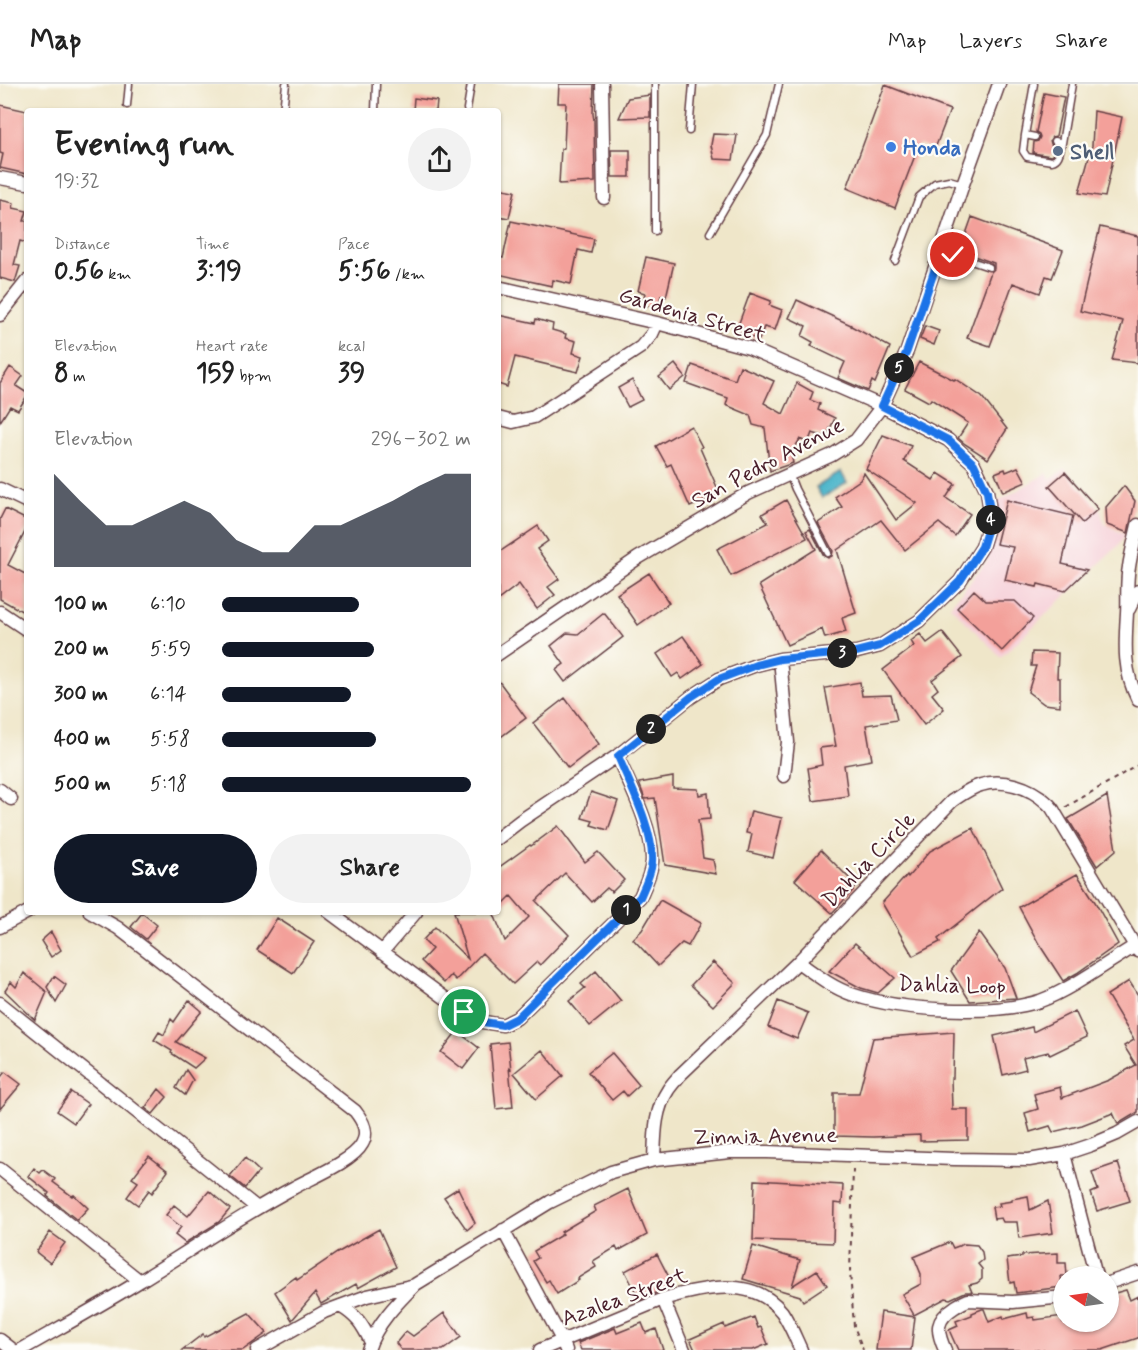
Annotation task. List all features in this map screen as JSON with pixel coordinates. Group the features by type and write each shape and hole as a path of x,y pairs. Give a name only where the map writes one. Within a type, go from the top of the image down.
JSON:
{"street":[{"path":"602,84 603,198"},
{"name":"San Pedro Avenue","path":"501,652 638,558 748,493 832,455 856,440 882,406 907,351 999,84"},
{"path":"0,178 24,182"},
{"path":"0,315 24,285"},
{"name":"Gardenia Street","path":"501,288 749,348 882,406 948,440 974,464 987,492 991,518 982,547 960,581 919,621 880,646 856,652 780,659 719,679 691,697 618,756 501,836"},
{"path":"501,419 513,422 534,417 641,347 657,324"},
{"path":"0,489 24,501"},
{"path":"1138,525 1128,567 1125,635 1127,672 1138,700"},
{"path":"1127,613 1138,591"},
{"path":"0,612 24,628"},
{"path":"780,659 788,742 784,776"},
{"path":"333,915 464,1012 483,1022 503,1025 517,1018 640,897 648,880 652,862 650,834 618,756"},
{"name":"Dahlia Circle","path":"654,1160 655,1131 659,1110 667,1091 680,1075 798,962 952,801 982,784 1017,785 1031,791 1046,802 1055,813 1136,948"},
{"path":"0,790 11,799"},
{"path":"0,927 24,914"},
{"path":"21,1350 140,1281 256,1208 349,1158 362,1145 365,1137 362,1119 355,1111 118,928 95,915"},
{"path":"382,952 413,915"},
{"name":"Dahlia Loop","path":"798,962 824,981 852,994 870,999 922,1008 972,1010 1018,1006 1041,1000 1136,948"},
{"path":"0,1003 256,1208"},
{"name":"Zinnia Avenue","path":"416,1284 550,1202 611,1172 654,1160 730,1152 767,1152 1029,1160 1064,1154 1091,1145 1138,1122"},
{"path":"1064,1154 1093,1266"},
{"path":"0,1169 140,1281"},
{"path":"503,1230 564,1345"},
{"path":"1119,1279 1138,1273"},
{"path":"257,1350 312,1318 340,1306 367,1296 416,1284"},
{"path":"369,1346 393,1309 416,1284"},
{"name":"Azalea Street","path":"540,1350 564,1345 663,1299 727,1287 742,1288 758,1294 780,1310 788,1321 801,1350"},
{"path":"945,1350 940,1338 939,1326 944,1314 963,1302 968,1300 1012,1302 1053,1298"},
{"path":"663,1299 684,1350"},
{"path":"340,1306 363,1325 369,1346"},
{"path":"0,1340 13,1350"}],"lane":[{"path":"127,105 129,84"},
{"path":"283,108 286,84"},
{"path":"375,108 376,84"},
{"path":"467,108 471,84"},
{"path":"655,231 656,84"},
{"path":"689,131 693,84"},
{"path":"711,233 767,135 779,84"},
{"path":"1034,84 1023,151 1027,157 1055,160 1058,158 1059,142 1072,84"},
{"path":"1025,135 1035,137"},
{"path":"895,261 919,197 935,183 949,180 963,184"},
{"path":"941,251 989,267"},
{"path":"789,474 828,553"}],"path":[{"path":"1055,813 1138,765"},
{"path":"853,1155 850,1272 854,1326 863,1350"}],"shaded area":[{"path":"1065,469 1100,509 1104,524 1126,535 1118,546 1001,657 950,606 987,561 999,516 997,502 1047,473 1050,479"}],"water":[{"path":"841,472 847,483 822,498 816,487"}],"building":[{"path":"559,84 594,84 595,182 559,184 561,149 564,148 566,103 558,103"},
{"name":"Honda","path":"885,85 950,110 934,151 919,145 895,208 847,188"},
{"path":"1044,93 1064,97 1056,136 1050,140 1054,146 1051,156 1033,153 1034,142 1040,137 1036,132"},
{"path":"650,95 650,117 619,118 628,98"},
{"path":"414,98 437,101 436,108 413,108"},
{"path":"0,105 24,110 24,173 0,168 3,154 0,153"},
{"path":"1094,111 1122,117 1105,197 1079,193 1092,146"},
{"path":"713,134 737,135 733,160 714,159 711,145"},
{"path":"611,150 630,150 630,177 612,177"},
{"path":"501,189 515,191 509,218 501,217"},
{"path":"0,200 14,203 13,208 24,210 24,242 20,241 14,265 20,266 15,282 0,278"},
{"path":"972,217 1063,250 1052,278 1046,276 1040,293 1013,283 990,346 967,338 994,269 994,263 960,251"},
{"path":"511,221 594,239 591,253 578,250 571,284 553,280 552,286 501,275 501,258 503,258"},
{"path":"1100,227 1138,236 1138,363 1112,360 1123,321 1080,311"},
{"path":"646,257 674,263 666,297 661,296 658,308 642,305 645,293 638,291"},
{"path":"750,293 771,301 769,305 782,310 775,330 764,327 759,340 736,331"},
{"path":"797,300 851,325 890,347 875,383 872,381 868,391 838,378 845,362 811,346 813,342 802,336 806,326 789,318"},
{"path":"501,316 535,323 536,319 553,324 552,330 566,334 565,338 576,341 573,353 583,356 578,372 515,357 507,387 501,385"},
{"path":"925,326 939,331 934,345 920,339"},
{"path":"919,362 955,379 982,397 1007,429 988,459 958,438 968,423 931,399 929,402 905,389"},
{"path":"675,364 685,377 669,390 659,377"},
{"path":"692,365 735,380 740,366 774,381 764,403 783,414 797,383 813,392 810,400 820,404 818,410 835,418 826,437 812,433 808,443 800,439 791,454 793,463 770,471 765,428 753,425 750,415 726,405 728,398 686,383"},
{"path":"10,367 23,376 16,386 24,391 24,401 18,410 10,406 0,422 0,383"},
{"path":"632,380 642,400 628,407 618,388"},
{"path":"691,426 702,447 700,448 720,494 690,507 671,464 667,466 656,446"},
{"path":"883,435 911,446 904,461 933,480 938,473 955,484 946,498 970,514 955,536 939,523 905,550 881,520 837,550 856,613 842,618 846,632 825,638 822,629 787,645 759,585 816,549 806,531 810,529 824,556 828,558 832,556 833,551 818,523 842,507 835,497 860,480 864,473 896,520 917,503 866,469"},
{"path":"1018,467 1026,482 1003,492 995,473 1005,469 1006,472"},
{"path":"1065,472 1098,509 1082,523 1049,486"},
{"path":"1124,486 1135,501 1128,533 1107,525 1106,507"},
{"path":"786,500 807,538 731,576 717,549 768,523 762,514"},
{"path":"1007,500 1073,516 1062,564 1087,570 1065,591 1038,584 1037,587 1005,580 1013,547 996,544"},
{"path":"5,509 24,518 24,534 8,565 24,573 24,612 0,599 0,519"},
{"path":"538,526 548,541 537,549 559,579 548,587 555,595 537,609 519,584 501,598 501,551"},
{"path":"649,573 669,603 638,625 617,594"},
{"path":"974,590 986,601 1015,601 1033,618 1002,651 957,608"},
{"path":"604,613 623,637 565,682 556,670 564,664 551,646 567,633 578,634"},
{"path":"942,632 962,657 932,680 938,689 932,694 944,709 924,725 883,670 914,646 911,641 920,634 927,643"},
{"path":"683,636 703,664 682,679 678,673 672,677 657,654"},
{"path":"1032,652 1058,653 1057,678 1060,678 1060,706 1044,704 1028,692 1036,666 1031,666"},
{"path":"860,682 862,696 891,695 897,720 866,725 872,760 844,765 848,796 813,801 808,768 822,765 820,748 836,746 825,688"},
{"path":"501,684 526,718 501,737"},
{"path":"565,698 599,744 568,768 533,723"},
{"path":"673,777 673,788 698,789 699,795 708,793 710,819 698,820 703,858 713,860 716,874 665,865 655,798 645,799 639,783"},
{"path":"591,792 618,801 608,830 591,825 593,821 582,818"},
{"path":"1107,796 1116,850 1097,866 1068,819"},
{"path":"751,811 782,818 773,858 748,852 752,834 746,833"},
{"path":"558,826 585,862 598,852 624,880 612,892 607,888 592,902 565,873 536,901 569,935 540,965 537,962 513,984 482,953 456,980 451,975 444,983 421,961 432,949 423,940 435,927 468,959 455,915 494,915 505,941 529,917 511,896 501,906 501,866"},
{"path":"973,828 1002,888 938,939 940,942 913,956 882,903 930,851"},
{"path":"821,850 857,886 832,913 795,880"},
{"path":"1077,874 1118,944 1063,981 1019,907"},
{"path":"660,900 701,923 688,946 682,943 658,966 633,939 642,930"},
{"path":"140,915 144,915 157,925 146,939 131,927"},
{"path":"277,918 314,942 293,973 257,950"},
{"path":"51,932 61,950 51,957 41,941"},
{"path":"979,932 1005,968 1016,998 970,1001 951,971"},
{"path":"855,943 895,978 878,993 861,988 829,971"},
{"path":"713,962 735,983 713,1006 691,985"},
{"path":"596,971 621,1001 590,1026 569,1001 585,988 581,984"},
{"path":"24,973 47,992 35,1020 5,991 11,982 16,987"},
{"path":"54,976 66,985 56,1003 47,987"},
{"path":"1129,981 1138,995 1138,1112 1118,1124 1113,1113 1082,1125 1053,1132 1050,1126 1030,1132 1025,1113 1038,1109 1034,1094 1060,1087 1062,1098 1109,1080 1136,1065 1124,1046 1134,1040 1107,995"},
{"path":"189,1000 202,1011 176,1042 205,1058 194,1068 154,1040 159,1032 164,1035 171,1019 174,1022"},
{"path":"778,1001 808,1013 797,1039 768,1027"},
{"path":"1075,1011 1087,1037 1050,1055 1048,1052 1023,1058 1026,1069 1003,1075 994,1036 1032,1027 1033,1032"},
{"path":"457,1031 479,1048 463,1069 441,1052"},
{"path":"954,1032 953,1078 951,1078 952,1109 968,1109 968,1140 920,1141 920,1135 834,1136 834,1093 859,1093 873,1038"},
{"path":"508,1042 513,1107 496,1109 490,1044"},
{"path":"542,1050 563,1076 536,1099 514,1073"},
{"path":"612,1053 639,1085 627,1096 623,1091 612,1100 588,1072"},
{"path":"186,1070 193,1080 185,1095 176,1088"},
{"path":"5,1072 21,1084 0,1109 0,1078"},
{"path":"159,1089 167,1097 153,1114 145,1108"},
{"path":"71,1092 88,1104 74,1123 57,1111"},
{"path":"149,1156 168,1171 152,1193 149,1190 138,1205 127,1197 138,1182 132,1178"},
{"path":"245,1158 259,1171 245,1188 230,1176"},
{"path":"1118,1163 1130,1201 1097,1211 1091,1193 1098,1190 1092,1172"},
{"path":"34,1168 40,1173 43,1170 55,1179 53,1182 72,1196 74,1195 88,1208 77,1220 47,1196 49,1193 28,1176"},
{"path":"755,1180 843,1185 842,1204 834,1203 833,1243 753,1240"},
{"path":"458,1188 475,1223 467,1230 444,1197"},
{"path":"628,1189 647,1235 618,1251 616,1247 593,1261 596,1267 557,1294 549,1280 546,1282 533,1261 538,1258 534,1251 596,1211 594,1206"},
{"path":"209,1191 230,1209 219,1222 185,1243 175,1235 181,1227 166,1215 174,1205 188,1216"},
{"path":"1028,1196 1030,1210 1048,1201 1053,1233 1019,1238 1017,1222 1003,1222 1001,1218 994,1219 992,1207 1000,1206 999,1203 1012,1201 1012,1199"},
{"path":"379,1229 396,1267 358,1288 356,1284 321,1304 315,1293 292,1320 275,1292 296,1277 297,1280 337,1253"},
{"path":"50,1232 65,1243 50,1263 36,1252"},
{"path":"950,1242 953,1248 964,1244 977,1245 982,1252 983,1260 978,1264 982,1269 982,1279 969,1285 972,1292 965,1292 950,1299 946,1298 914,1315 902,1294 921,1284 921,1274 914,1257"},
{"path":"753,1246 800,1260 792,1286 817,1270 827,1285 803,1301 800,1296 743,1279"},
{"path":"1058,1253 1058,1263 1066,1263 1066,1266 1053,1266 1053,1288 1016,1293 1014,1282 1010,1283 1007,1259 1022,1257 1022,1255"},
{"path":"657,1254 673,1285 640,1300 625,1271"},
{"path":"1126,1290 1130,1300 1138,1296 1138,1338 1102,1350 958,1350 949,1330 958,1326 956,1321 984,1309 989,1322 1003,1316 1004,1319 1027,1313 1028,1318 1034,1317 1035,1320 1053,1317 1053,1332 1119,1332 1119,1292"},
{"path":"881,1312 915,1317 911,1350 876,1350"},
{"path":"249,1313 267,1333 243,1350 182,1350 203,1334 204,1337"},
{"path":"444,1313 461,1337 443,1350 401,1350 396,1343 406,1331 413,1336"},
{"path":"754,1317 768,1344 753,1350 695,1350 690,1339 724,1324 725,1328"},
{"path":"642,1323 646,1333 656,1329 663,1350 581,1350 578,1343 615,1328 617,1333"}],"place":[{"name":"Honda","path":"891,147"},
{"name":"Shell","path":"1058,151"}],"route":[{"path":"464,1012 483,1022 503,1025 517,1018 640,897 648,880 652,862 650,834 618,756 691,697 719,679 780,659 856,652 880,646 919,621 960,581 982,547 991,518 987,492 974,464 948,440 882,406 907,351 941,251 953,255"}]}
